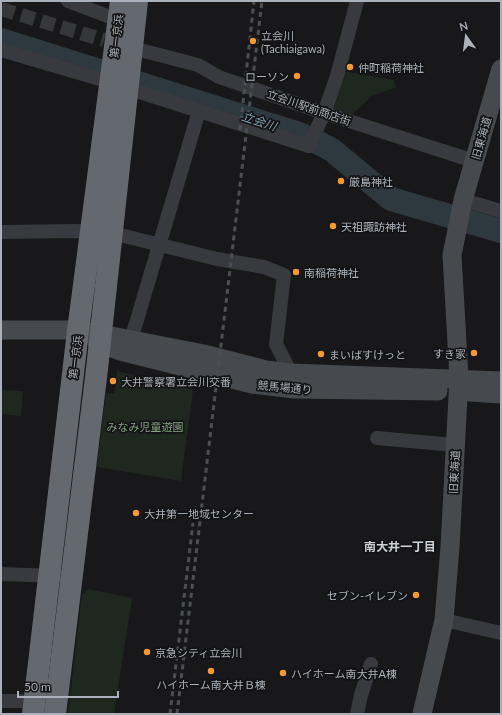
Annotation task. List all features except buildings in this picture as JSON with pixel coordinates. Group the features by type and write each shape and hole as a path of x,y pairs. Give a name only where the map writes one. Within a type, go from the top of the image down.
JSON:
{"highway":[{"name":"第一京浜","path":"55,714 60,576 78,331 91,232 137,1"},
{"name":"第一京浜","path":"34,708 60,576 100,339 112,233 123,73 120,11"}],"street":[{"path":"68,1 120,11"},
{"path":"1,50 123,73 199,111 309,146 324,113 337,76 357,1"},
{"name":"立会川駅前商店街","path":"123,73 198,66 219,77 324,113 474,161"},
{"name":"旧東海道","path":"422,714 444,620 459,385 452,255 462,203 501,69"},
{"path":"131,340 199,111"},
{"path":"462,203 501,211"},
{"path":"1,232 91,232"},
{"path":"112,233 217,259 264,267 284,275 276,344 291,373"},
{"path":"1,330 67,330 78,331 100,339"},
{"name":"競馬場通り","path":"100,339 120,352 228,379 274,387 309,390 459,385 501,381"},
{"name":"競馬場通り","path":"100,339 131,340 204,354 266,370 459,385 501,394"},
{"path":"378,438 455,445"},
{"path":"1,574 60,576"},
{"path":"444,620 501,633"},
{"path":"357,714 361,695 371,664"},
{"path":"1,700 20,700 34,708"}],"green space":[{"path":"342,71 394,80 396,87 372,96 349,117 328,111"},
{"name":"みなみ児童遊園","path":"117,371 193,390 181,481 97,467 106,393 115,394"},
{"path":"1,390 23,391 21,416 1,414"},
{"path":"89,589 132,598 114,714 68,714 82,594"}],"shaded area":[{"path":"450,209 501,223 501,241 446,224"}],"waterway":[{"name":"立会川","path":"1,40 299,134 332,150 391,199 501,231"}],"tunnel":[{"path":"1,9 104,40"}],"railway":[{"path":"240,130 254,1"},
{"path":"177,714 262,1"},
{"path":"170,714 193,523"}],"place":[{"name":"立会川 (Tachiaigawa)","path":"253,41"},
{"name":"仲町稲荷神社","path":"350,67"},
{"name":"ローソン","path":"297,76"},
{"name":"厳島神社","path":"341,181"},
{"name":"天祖諏訪神社","path":"333,226"},
{"name":"南稲荷神社","path":"296,272"},
{"name":"すき家","path":"474,353"},
{"name":"まいばすけっと","path":"321,354"},
{"name":"大井警察署立会川交番","path":"113,381"},
{"name":"大井第一地域センター","path":"136,513"},
{"name":"セブン-イレブン","path":"416,595"},
{"name":"京急シティ立会川","path":"147,652"},
{"name":"ハイホーム南大井Ｂ棟","path":"211,671"},
{"name":"ハイホーム南大井A棟","path":"283,673"}],"district":[{"name":"南大井一丁目","path":"400,546"}]}
